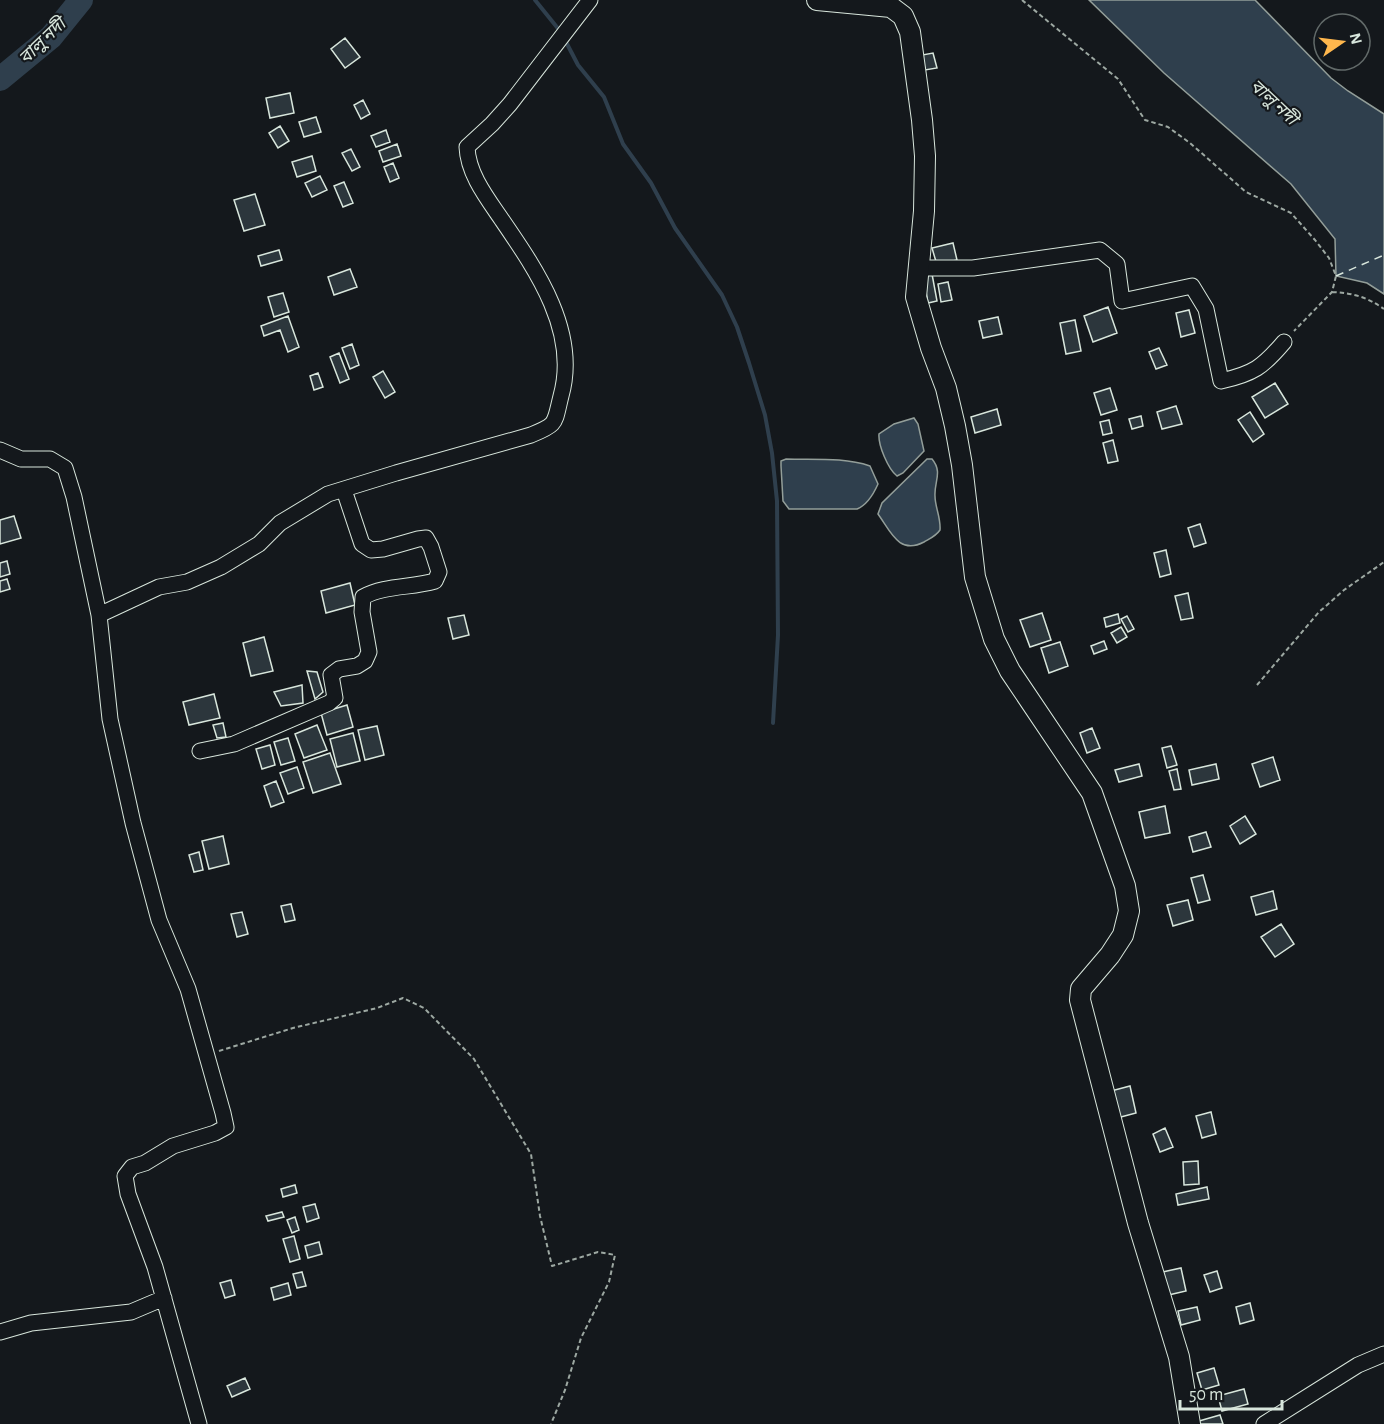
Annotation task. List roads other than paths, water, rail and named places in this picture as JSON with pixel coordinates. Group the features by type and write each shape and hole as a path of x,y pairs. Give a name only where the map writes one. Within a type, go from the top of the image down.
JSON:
{"main road":[{"path":"817,0 891,7 903,16 910,32 925,156 924,211 916,297 946,388 955,426 962,465 975,577 994,639 1010,671 1092,794 1125,886 1129,911 1123,935 1110,955 1081,989 1080,1000 1138,1223 1179,1357 1190,1424"}],"street":[{"path":"99,615 159,587 187,582 221,567 259,544 280,523 328,494 550,428 555,418 566,369 566,354 557,316 544,287 485,196 468,162 467,147 500,116 590,0"},
{"path":"919,268 973,268 1100,250 1117,264 1122,301 1192,286 1206,309 1221,381 1244,376 1268,360 1284,342"},
{"path":"0,450 21,459 50,459 65,468 74,497 99,615 110,719 133,823 159,920 188,989 226,1126 214,1133 173,1146 132,1167 125,1176 128,1194 147,1242 200,1424"},
{"path":"200,751 234,744 329,703 335,698 331,675 339,669 357,666 365,661 369,652 362,612 363,597 375,590 435,581 439,572 426,538 418,538 382,549 371,550 362,544 344,490"},
{"path":"0,1332 31,1323 131,1312 164,1298"},
{"path":"1264,1424 1358,1365 1384,1354"}],"water":[{"path":"1089,0 1255,0 1312,58 1312,72 1325,72 1348,91 1384,114 1384,294 1367,283 1336,276 1335,239 1291,184 1164,73"},
{"path":"914,418 918,424 924,451 903,473 897,476 884,456 879,434 894,424"},
{"path":"786,459 839,460 860,463 870,466 878,484 867,502 857,509 789,509 783,501 781,461"},
{"path":"927,459 932,459 937,468 935,496 940,530 924,542 908,546 896,540 878,514 882,503"}],"waterway":[{"name":"বালু নদী","path":"0,79 51,37 81,0"},
{"path":"535,0 560,31"},
{"path":"565,40 578,65 604,97 623,144 651,183 675,228 722,295 737,327 765,415 777,501 778,635 773,723"}]}
